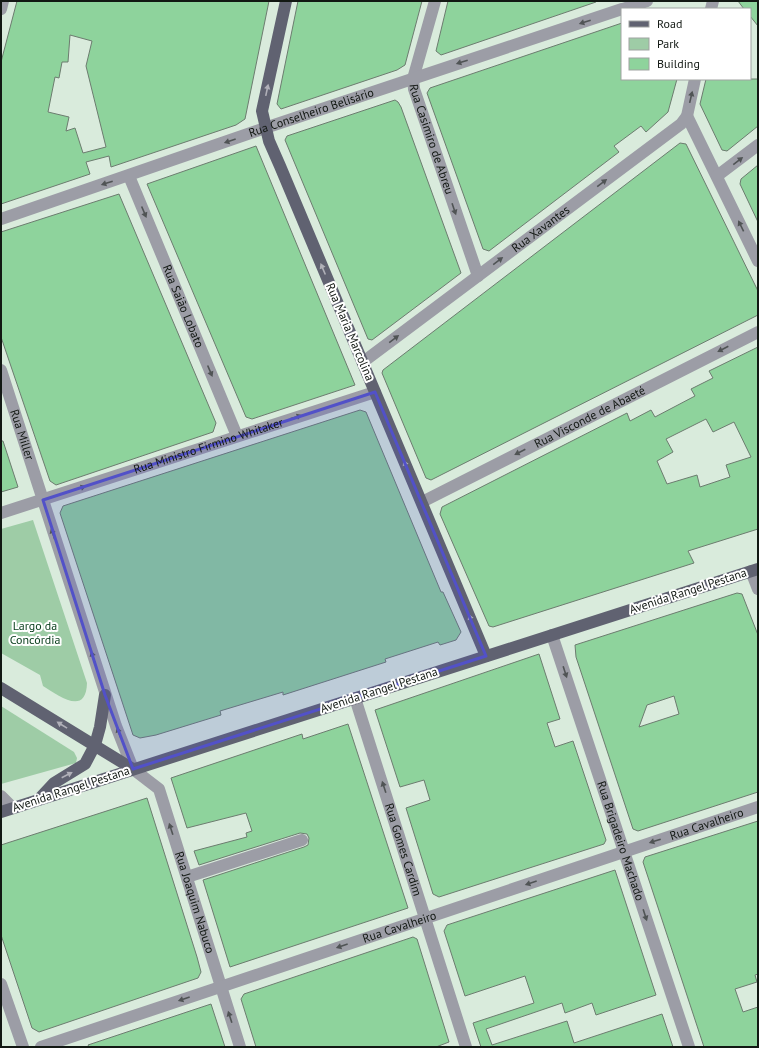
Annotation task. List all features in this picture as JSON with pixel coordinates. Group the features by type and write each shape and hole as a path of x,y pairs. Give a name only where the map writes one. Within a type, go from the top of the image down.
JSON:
{"main road":[{"name":"Rua Maria Marcolina","path":"286,1 262,111 265,128 274,154 486,656"},
{"name":"Avenida Rangel Pestana","path":"1,812 754,570"},
{"path":"1,688 133,769"},
{"path":"38,800 54,783 85,764 95,745 101,722 105,695"}],"street":[{"path":"1,10 3,1"},
{"name":"Rua Casimiro de Abreu","path":"435,1 413,79 418,103 478,276"},
{"name":"Rua Conselheiro Belisário","path":"626,8 647,1"},
{"name":"Rua Conselheiro Belisário","path":"1,219 265,128 621,10"},
{"path":"695,80 687,116 758,261"},
{"name":"Rua Xavantes","path":"363,362 681,124 687,116"},
{"path":"717,176 758,145"},
{"name":"Rua Saião Lobato","path":"129,176 237,436"},
{"name":"Rua Visconde de Abaeté","path":"422,502 758,332"},
{"name":"Rua Miller","path":"1,370 43,500"},
{"name":"Rua Ministro Firmino Whitaker","path":"43,500 375,392"},
{"path":"1,513 43,500 105,695 133,769"},
{"path":"754,570 758,589"},
{"name":"Rua Brigadeiro Machado","path":"552,635 689,1047"},
{"name":"Rua Gomes Cardim","path":"355,698 466,1047"},
{"name":"Rua Joaquim Nabuco","path":"133,769 159,789 240,1047"},
{"path":"1,796 13,808"},
{"name":"Rua Cavalheiro","path":"41,1047 758,807"},
{"path":"187,877 302,840"},
{"path":"1,984 23,1047"}],"highlighted area":[{"path":"375,392 486,656 133,769 105,695 43,500"}],"green space":[{"name":"Largo da Concórdia","path":"33,520 87,683 82,699 77,701 70,701 63,698 43,686 40,675 1,653 1,529"},
{"path":"1,706 74,752 77,758 76,763 1,784"}],"building":[{"path":"17,1 269,1 245,119 236,125 111,167 109,156 86,162 90,174 1,204 1,62","holes":["70,35 92,41 86,66 106,147 83,153 75,128 66,131 69,117 48,112 55,77 59,78 62,62 68,62"]},
{"path":"298,1 422,1 405,65 397,70 281,109 277,104"},
{"path":"448,1 596,2 441,55 436,51"},
{"path":"738,1 758,1 758,26 751,17 751,8 743,8"},
{"path":"621,23 621,80 677,80 668,112 646,132 641,126 614,146 619,152 489,251 483,249 427,93 430,88"},
{"path":"758,79 758,126 727,151 722,150 700,104 706,80"},
{"path":"395,100 401,107 461,273 372,340 368,339 285,140 287,136"},
{"path":"680,143 686,144 758,291 758,315 431,480 426,478 382,373 383,370"},
{"path":"256,146 355,385 252,419 246,417 147,184"},
{"path":"758,165 758,222 740,184 741,179"},
{"path":"119,194 216,423 213,432 56,485 50,481 1,337 1,232"},
{"path":"758,347 758,529 688,551 694,563 493,627 489,626 440,514 442,507 627,413 630,421 651,410 655,417 695,396 691,389 713,378 709,371","holes":["706,419 713,432 734,422 751,457 726,465 730,477 700,487 697,475 667,484 657,461 673,452 666,439"]},
{"path":"360,410 366,412 441,592 443,592 461,632 456,640 440,645 438,642 385,659 386,662 283,695 283,692 220,711 221,715 156,735 140,738 133,735 60,513 63,506"},
{"path":"1,441 3,441 18,487 1,492"},
{"path":"737,593 742,594 758,635 758,792 638,831 633,829 576,657 575,645","holes":["674,696 679,714 639,727 647,705"]},
{"path":"539,654 560,719 547,723 555,747 573,741 606,840 604,844 439,897 433,894 406,808 430,800 424,780 400,787 375,710"},
{"path":"348,724 408,908 230,967 203,880 304,847 308,845 309,838 307,834 300,833 199,865 194,851 247,837 246,833 252,831 246,813 187,828 171,778 302,734 303,739"},
{"path":"147,798 201,972 198,978 39,1032 32,1028 1,935 1,845"},
{"path":"758,821 758,974 755,975 757,982 735,989 743,1012 758,1007 758,1047 704,1047 643,862 645,857"},
{"path":"615,870 656,995 596,1015 592,1003 565,1013 562,1003 486,1029 492,1045 567,1021 574,1043 662,1014 673,1047 481,1047 473,1023 534,1003 525,976 465,996 444,931 447,925"},
{"path":"413,937 417,939 449,1042 436,1047 256,1047 241,999 244,994"},
{"path":"211,1004 225,1047 89,1047 88,1045"}]}
